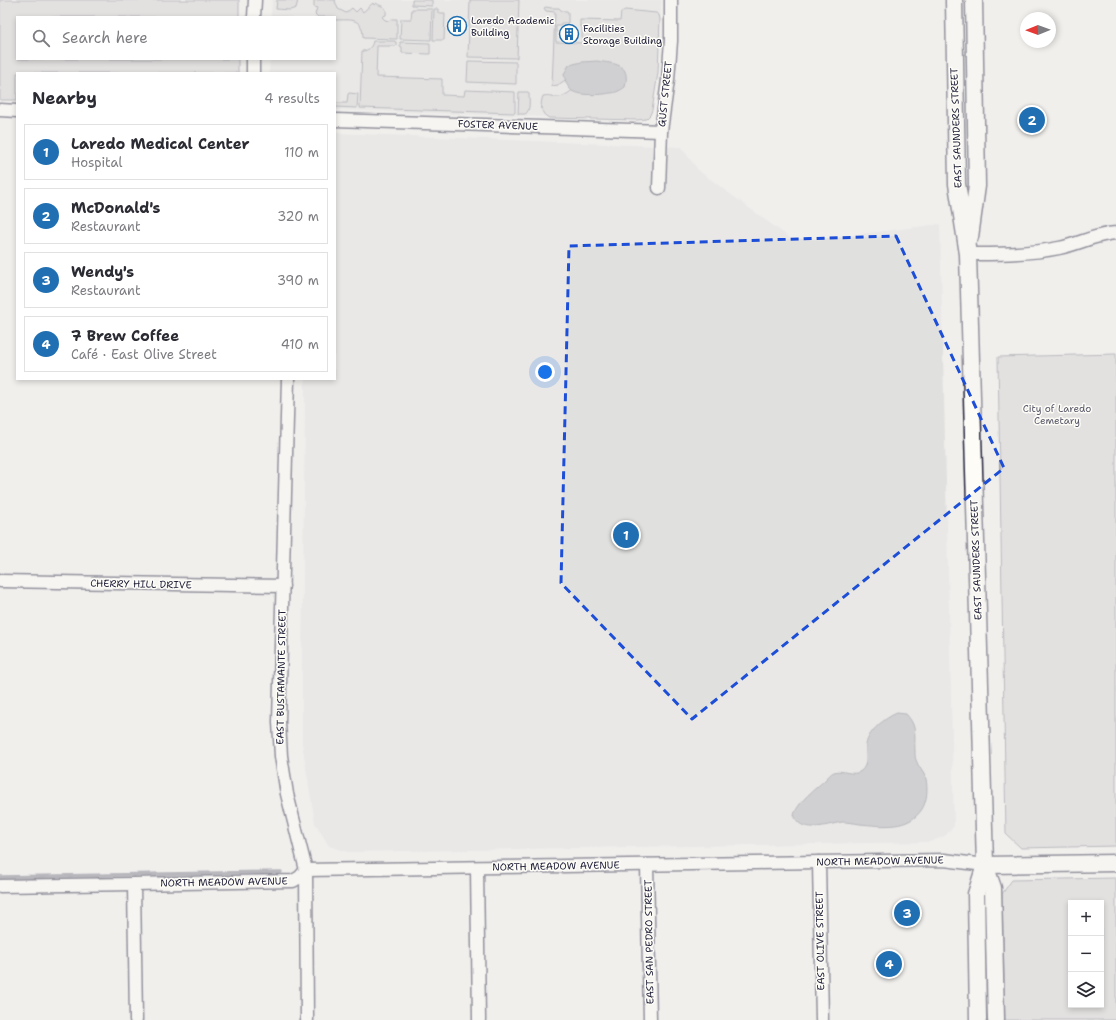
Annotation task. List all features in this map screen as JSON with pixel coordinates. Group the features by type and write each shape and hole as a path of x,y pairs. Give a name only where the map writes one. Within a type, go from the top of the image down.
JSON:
{"main road":[{"name":"EAST SAUNDERS STREET","path":"954,0 957,184 968,254 985,865 993,888 996,1020"},
{"name":"EAST SAUNDERS STREET","path":"968,254 977,186 974,0"},
{"name":"NORTH MEADOW AVENUE","path":"985,865 1116,863"},
{"name":"EAST SAUNDERS STREET","path":"978,1020 976,894 985,865"}],"street":[{"path":"254,16 255,0"},
{"name":"GUST STREET","path":"659,188 661,131 668,80 671,41 671,0"},
{"path":"253,60 253,72"},
{"path":"0,110 16,111"},
{"name":"FOSTER AVENUE","path":"336,120 661,131"},
{"path":"968,254 1014,254 1042,251 1116,233"},
{"name":"EAST BUSTAMANTE STREET","path":"288,380 279,715 281,756 287,794 306,870 307,1020"},
{"name":"CHERRY HILL DRIVE","path":"0,581 283,586"},
{"name":"NORTH MEADOW AVENUE","path":"0,886 293,881 300,877 306,870 944,860 985,865"},
{"name":"EAST OLIVE STREET","path":"819,862 822,1020"},
{"name":"EAST SAN PEDRO STREET","path":"648,865 650,1020"},
{"path":"476,868 479,1020"},
{"path":"134,884 136,1020"}],"highlighted area":[{"path":"896,236 1004,468 692,719 561,583 569,246"}],"shaded area":[{"path":"272,0 661,0 658,73 652,110 646,119 637,120 336,110 336,72 269,72 270,60 336,60 336,16 271,16"},
{"path":"597,61 615,64 624,69 626,73 625,87 612,93 591,95 575,93 572,91 566,83 564,74 569,65"},
{"path":"336,133 681,147 699,171 790,238 820,239 940,224 954,826 945,836 930,842 348,852 329,846 315,823 302,743 305,380 336,380"},
{"path":"897,713 906,714 914,727 915,758 926,779 926,799 924,806 917,816 902,824 886,826 849,822 814,827 801,825 794,814 800,804 832,773 841,771 858,773 861,771 866,762 866,745 870,735 882,722"}],"green space":[{"path":"0,0 239,0 239,16 16,16 16,60 238,60 238,72 16,72 16,100 0,100"},
{"path":"277,0 298,0 296,8 290,10 276,9"},
{"path":"314,0 336,0 338,9 346,13 352,8 356,12 360,8 363,12 373,3 374,5 376,3 386,9 386,15 382,17 385,20 389,21 392,19 397,19 397,39 363,38 361,26 355,21 336,20 336,16 317,16 315,14 317,8 314,7"},
{"path":"412,0 432,0 432,6 412,5"},
{"path":"470,0 519,0 517,58 468,57"},
{"path":"544,8 559,8 562,11 568,12 568,23 561,23 561,26 556,26 556,42 582,43 582,27 580,26 580,20 620,21 621,12 625,10 656,13 659,15 658,73 652,110 646,119 549,118 544,114 541,105 543,96 561,97 575,88 568,78 558,85 552,86 555,12 546,11"},
{"path":"412,9 432,9 431,40 400,39 401,19 411,19"},
{"path":"434,9 438,9 438,13 445,13 444,40 433,40"},
{"path":"373,41 396,42 396,46 377,46 376,77 442,79 442,95 464,96 465,90 515,92 515,113 360,108 362,51 369,48"},
{"path":"400,42 430,43 430,54 402,53"},
{"path":"468,61 516,62 516,84 467,82"},
{"path":"519,92 528,92 529,94 529,108 525,114 518,114"},
{"path":"348,94 358,94 357,108 336,107 336,103 347,103"},
{"name":"City of Laredo Cemetary","path":"1116,354 1116,846 1021,848 1006,834 998,357"},
{"path":"1116,878 1116,1020 1005,1020 1002,894 1012,880"}],"waterway":[{"path":"0,877 281,872"}],"place":[{"name":"Laredo Academic Building","path":"457,26"},
{"name":"Facilities Storage Building","path":"569,34"},
{"name":"McDonald's","path":"1032,120"},
{"name":"Laredo Medical Center","path":"626,535"},
{"name":"Wendy's","path":"907,913"},
{"name":"7 Brew Coffee","path":"889,964"}]}
